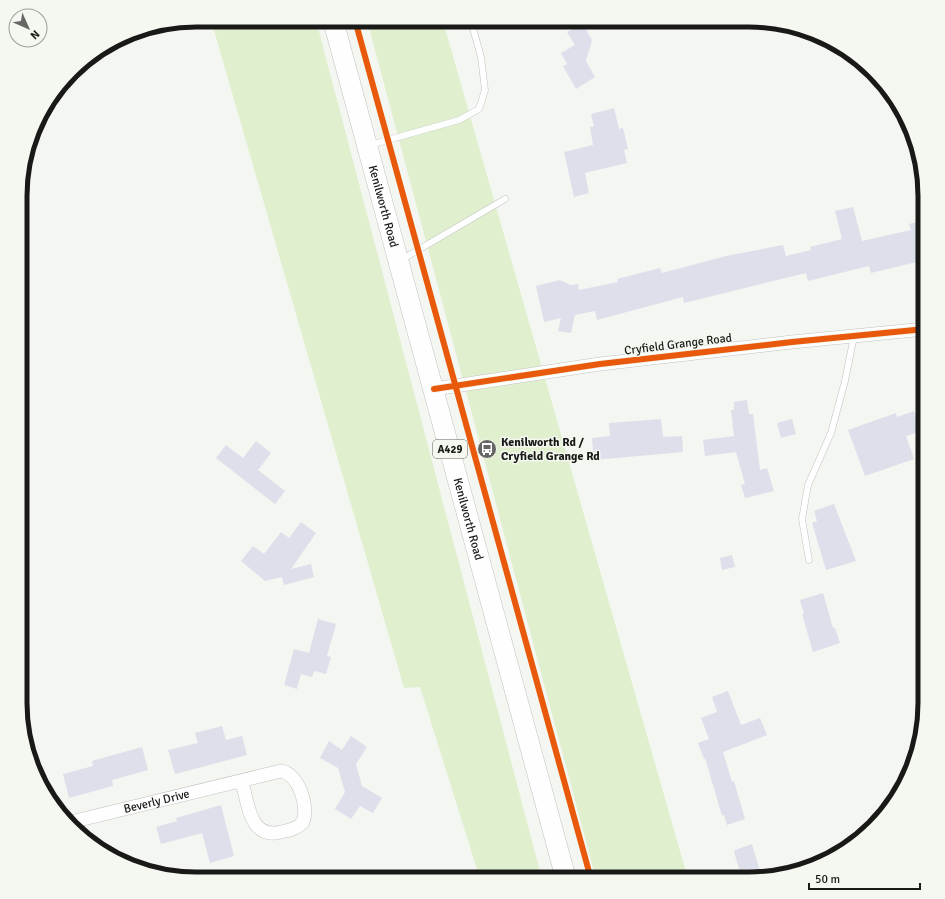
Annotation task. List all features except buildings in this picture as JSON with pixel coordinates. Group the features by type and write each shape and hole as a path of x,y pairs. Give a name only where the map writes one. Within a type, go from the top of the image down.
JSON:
{"main road":[{"name":"Kenilworth Road","path":"335,27 564,872"}],"street":[{"name":"Cryfield Grange Road","path":"434,389 600,364 918,330"},
{"name":"Beverly Drive","path":"75,821 242,782 281,771 287,772 297,780 305,811 303,822 294,829 272,835 261,831 253,822 242,782"}],"lane":[{"path":"367,146 459,120 479,109 485,90 481,57 473,27"},
{"path":"399,261 505,199"},
{"path":"809,560 802,519 808,485 831,433 845,381 854,336"}],"green space":[{"path":"213,27 318,27 540,872 478,872 420,687 404,688"},
{"path":"369,27 445,27 686,872 594,872"}],"cycle path":[{"path":"357,27 589,872"},
{"path":"434,389 600,364 792,342 918,330"}],"place":[{"name":"Kenilworth Rd / Cryfield Grange Rd","path":"487,449"}]}
